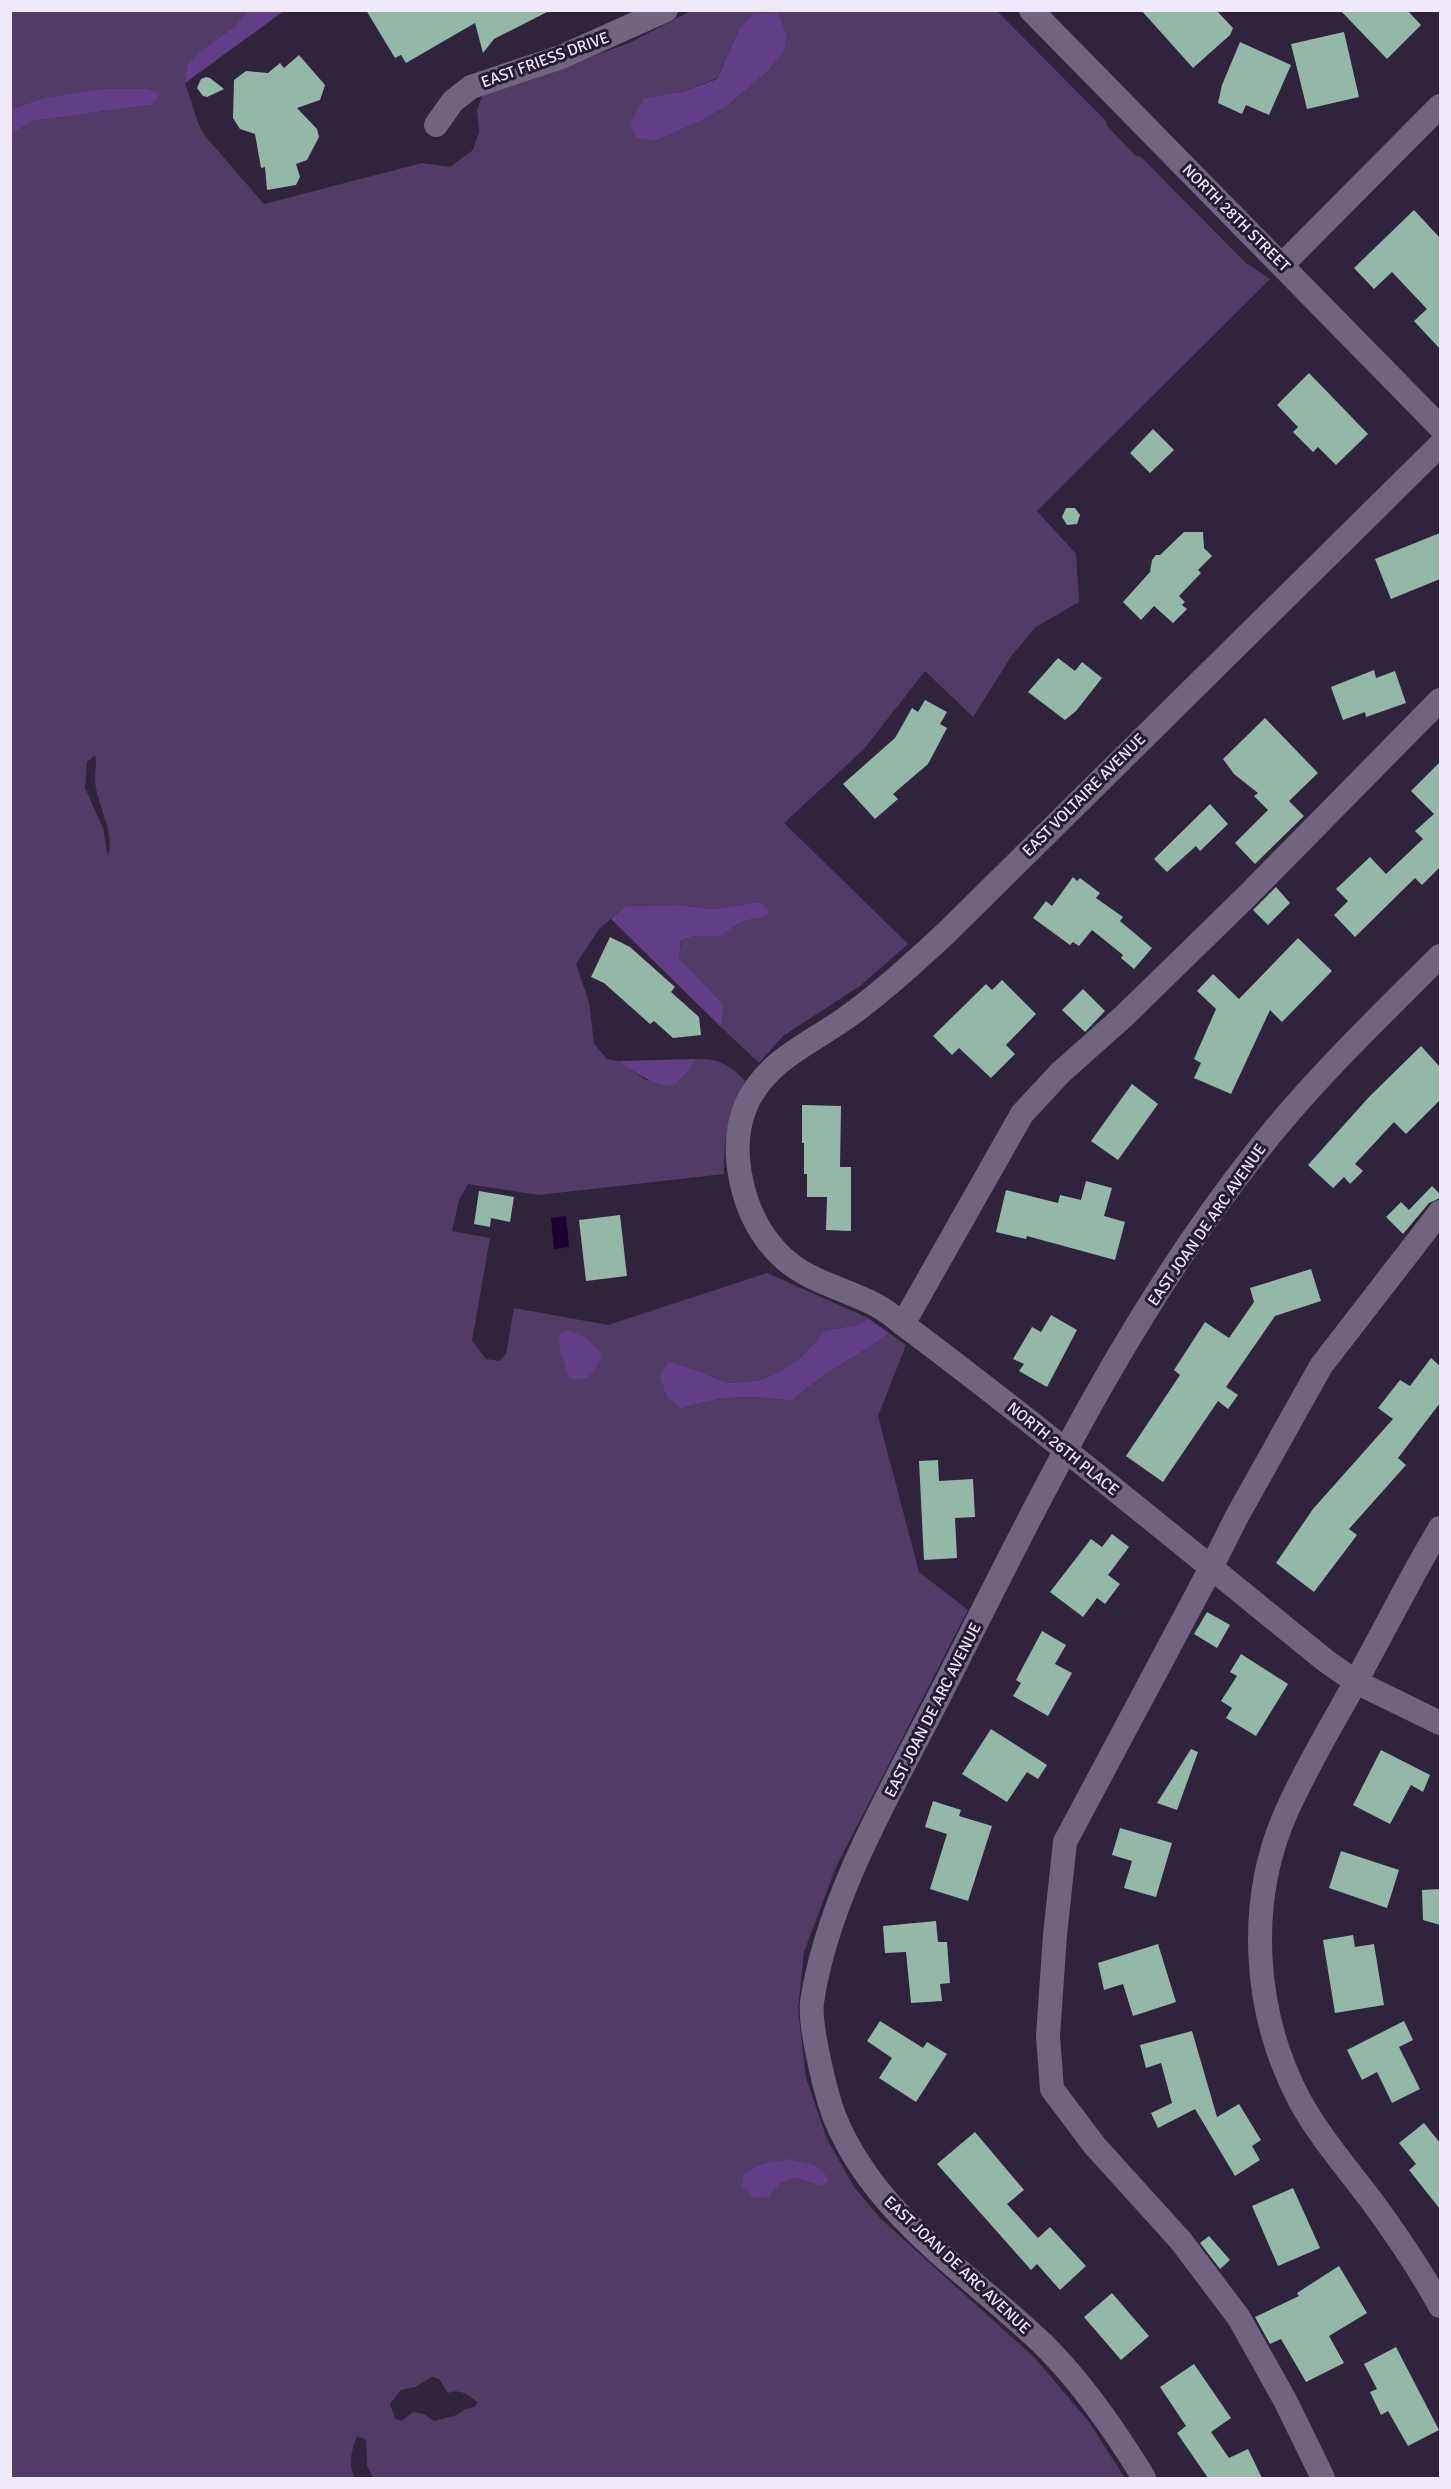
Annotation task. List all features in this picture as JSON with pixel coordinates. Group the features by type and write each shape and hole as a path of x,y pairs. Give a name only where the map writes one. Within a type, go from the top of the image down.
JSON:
{"street":[{"name":"EAST FRIESS DRIVE","path":"436,125 453,101 471,87 561,57 666,10"},
{"name":"NORTH 28TH STREET","path":"1031,10 1440,427"},
{"path":"1282,265 1440,106"},
{"name":"EAST VOLTAIRE AVENUE","path":"738,1143 747,1104 761,1080 782,1059 843,1020 896,979 945,934 1440,445"},
{"path":"903,1324 1022,1114 1060,1072 1124,1016 1248,895 1440,700"},
{"name":"EAST JOAN DE ARC AVENUE","path":"1144,2478 1080,2386 1045,2347 889,2205 863,2172 836,2119 826,2091 811,2008 823,1947 861,1851 1064,1450 1164,1280 1257,1150 1313,1086 1440,956"},
{"name":"NORTH 26TH PLACE","path":"738,1143 742,1190 765,1237 796,1269 816,1281 876,1305 903,1324 1326,1661 1356,1682 1440,1723"},
{"path":"1323,2478 1286,2402 1239,2318 1181,2241 1095,2146 1052,2089 1049,2025 1055,1935 1065,1842 1236,1518 1321,1365 1440,1212"},
{"path":"1440,1528 1284,1816 1272,1852 1263,1897 1260,1929 1265,1998 1273,2036 1283,2065 1318,2132 1403,2244 1440,2306"}],"shaded area":[{"path":"11,11 247,11 235,26 203,49 187,65 185,83 198,123 205,136 264,204 422,163 450,167 473,150 479,132 477,110 482,96 629,43 691,11 997,11 1106,121 1107,126 1136,156 1141,157 1246,263 1270,279 1037,511 1076,554 1079,602 1036,627 1012,655 973,717 925,671 864,749 784,823 908,944 860,986 783,1036 759,1063 721,1027 724,1005 678,959 682,941 695,936 719,937 743,921 766,917 760,902 713,909 679,905 626,906 599,929 576,964 589,1002 594,1044 607,1059 618,1061 646,1080 680,1081 696,1059 711,1060 729,1067 745,1081 728,1126 724,1174 539,1195 468,1184 459,1200 452,1231 490,1238 472,1341 486,1359 500,1361 506,1354 514,1308 608,1325 767,1273 868,1318 859,1325 826,1330 801,1357 779,1372 755,1381 728,1383 696,1370 668,1363 681,1409 710,1401 736,1398 792,1401 815,1382 889,1333 906,1345 878,1416 919,1572 968,1610 836,1867 804,1952 798,2009 806,2078 827,2139 854,2187 881,2219 1035,2358 1089,2422 1125,2478 373,2478 367,2465 366,2440 357,2436 351,2457 355,2478 11,2478 10,134 32,121 151,105 44,98 11,109","holes":["738,31 787,37 784,52 767,72 727,106 701,121 655,141 644,98 685,91 717,78","95,755 96,788 109,836 108,856 103,828 85,788 87,762","789,2159 821,2186 795,2178 780,2184","432,2377 439,2379 448,2393 464,2393 477,2402 475,2407 465,2409 457,2415 434,2421 424,2414 413,2412 402,2421 395,2419 390,2404 401,2390 415,2387"]},
{"path":"247,11 284,11 185,83 187,65 203,49 235,26"},
{"path":"778,12 787,37 784,52 767,72 727,106 701,121 655,141 636,138 630,124 644,98 685,91 717,79 738,31 753,14"},
{"path":"105,89 147,89 160,94 151,105 32,121 11,134 11,109 44,98"},
{"path":"760,902 769,910 766,917 743,921 719,937 695,936 681,941 679,959 724,1005 721,1027 611,919 626,906 679,905 713,909"},
{"path":"696,1059 681,1080 672,1085 664,1085 647,1079 618,1061"},
{"path":"566,1216 569,1247 554,1249 551,1218"},
{"path":"868,1318 889,1333 815,1382 792,1401 736,1398 710,1401 681,1409 667,1397 660,1376 668,1362 728,1383 756,1381 779,1372 801,1357 826,1330 859,1325"},
{"path":"566,1330 586,1338 602,1354 594,1371 582,1379 569,1378 560,1349 559,1335"},
{"path":"789,2159 818,2168 826,2175 828,2181 821,2186 795,2178 780,2184 768,2198 753,2197 742,2187 744,2174 762,2164"}],"building":[{"path":"366,10 551,10 494,39 483,53 475,23 406,63 401,55 395,58"},
{"path":"1141,10 1216,10 1233,28 1230,35 1193,68"},
{"path":"1340,10 1407,10 1421,25 1387,59"},
{"path":"1344,32 1359,97 1307,109 1291,44"},
{"path":"1240,42 1291,65 1269,115 1246,105 1242,114 1218,103 1222,85"},
{"path":"299,55 325,85 320,100 297,108 317,129 319,137 307,160 296,164 300,177 296,185 267,190 265,167 261,168 255,134 240,129 233,118 234,80 246,71 268,73 280,63 284,68"},
{"path":"206,77 224,89 207,97 203,96 197,88 201,79"},
{"path":"1414,210 1440,238 1440,349 1414,321 1427,309 1392,272 1374,289 1354,268"},
{"path":"1309,373 1368,434 1336,465 1318,447 1313,452 1293,432 1298,427 1277,405"},
{"path":"1153,429 1174,450 1150,473 1130,453"},
{"path":"1066,508 1075,508 1080,515 1077,524 1067,525 1062,517"},
{"path":"1184,532 1203,532 1204,548 1212,556 1198,570 1201,573 1179,596 1185,602 1182,605 1187,609 1173,623 1154,606 1141,620 1123,602 1150,572 1152,560 1156,555 1160,555"},
{"path":"1440,533 1440,579 1391,599 1375,559"},
{"path":"1058,658 1075,671 1082,662 1102,678 1076,711 1065,720 1028,692"},
{"path":"1374,670 1376,678 1395,671 1406,703 1366,717 1365,712 1343,720 1331,687"},
{"path":"925,700 947,712 940,724 947,728 928,764 893,794 898,799 875,819 843,784 895,738 912,708 918,712"},
{"path":"1265,718 1318,773 1289,801 1304,816 1255,864 1235,843 1268,810 1254,796 1258,793 1234,774 1223,759"},
{"path":"1440,762 1440,867 1422,885 1415,878 1355,937 1334,915 1348,901 1336,889 1370,857 1386,874 1423,839 1415,831 1434,814 1411,791"},
{"path":"1210,804 1228,824 1200,851 1196,846 1167,872 1154,859"},
{"path":"1073,877 1077,881 1080,878 1100,893 1096,898 1123,917 1120,921 1152,948 1134,969 1121,958 1123,955 1092,930 1079,946 1073,942 1070,945 1033,918 1046,901 1052,906"},
{"path":"1276,887 1290,903 1268,925 1253,910"},
{"path":"610,937 630,947 675,987 671,992 699,1017 701,1035 673,1038 654,1021 650,1024 604,983 591,977"},
{"path":"1298,938 1332,971 1282,1022 1270,1010 1231,1094 1194,1078 1201,1063 1194,1059 1216,1009 1197,991 1213,974 1239,999"},
{"path":"1002,980 1036,1014 1006,1045 1015,1054 991,1078 959,1048 952,1055 933,1036 986,984 992,990"},
{"path":"1083,989 1105,1011 1085,1032 1062,1010"},
{"path":"1421,1046 1440,1067 1440,1100 1406,1134 1394,1122 1355,1164 1363,1171 1350,1184 1344,1177 1333,1188 1308,1165 1369,1097"},
{"path":"1132,1084 1158,1104 1118,1160 1091,1141"},
{"path":"802,1105 841,1106 840,1167 851,1167 851,1231 826,1230 827,1197 807,1197 807,1174 804,1174 804,1143 802,1143"},
{"path":"1086,1181 1112,1188 1104,1216 1125,1222 1115,1260 1027,1236 1026,1239 996,1232 1006,1190 1058,1203 1060,1195 1081,1200"},
{"path":"1432,1186 1440,1194 1440,1198 1429,1203 1403,1234 1386,1217 1401,1202 1409,1210"},
{"path":"479,1191 514,1197 510,1222 491,1218 490,1227 474,1224"},
{"path":"620,1215 627,1276 586,1281 579,1220"},
{"path":"1311,1269 1321,1301 1275,1316 1226,1387 1238,1395 1228,1409 1218,1401 1163,1482 1126,1456 1180,1375 1174,1370 1205,1322 1229,1338 1254,1302 1250,1288"},
{"path":"1051,1315 1077,1330 1047,1387 1019,1371 1024,1364 1013,1359 1032,1327 1041,1332"},
{"path":"1431,1358 1440,1366 1440,1403 1398,1458 1406,1465 1349,1529 1357,1535 1314,1592 1276,1563 1313,1509 1393,1419 1378,1408 1400,1380 1410,1386"},
{"path":"938,1460 939,1481 973,1479 975,1517 955,1518 957,1558 924,1560 919,1461"},
{"path":"1112,1534 1129,1547 1108,1575 1120,1584 1105,1604 1097,1598 1083,1617 1050,1592 1091,1539 1102,1547"},
{"path":"1207,1612 1230,1625 1217,1648 1194,1634"},
{"path":"1042,1631 1066,1645 1055,1664 1072,1673 1048,1716 1013,1696 1021,1683 1016,1680"},
{"path":"1241,1654 1288,1684 1256,1736 1226,1718 1232,1708 1221,1701 1237,1676 1230,1672"},
{"path":"991,1729 1047,1765 1038,1779 1027,1772 1007,1802 962,1774"},
{"path":"1191,1749 1198,1752 1177,1810 1157,1803"},
{"path":"1381,1750 1430,1775 1423,1792 1411,1785 1390,1824 1353,1805"},
{"path":"933,1801 961,1810 959,1816 992,1826 968,1901 930,1889 947,1834 925,1827"},
{"path":"1120,1828 1172,1843 1156,1897 1124,1888 1132,1861 1112,1855"},
{"path":"1341,1851 1399,1870 1387,1908 1329,1888"},
{"path":"1440,1889 1440,1925 1423,1920 1422,1890"},
{"path":"936,1921 938,1942 947,1942 950,1983 940,1984 942,2001 911,2003 906,1952 885,1953 883,1926"},
{"path":"1353,1935 1355,1947 1374,1944 1384,2005 1335,2013 1323,1940"},
{"path":"1158,1944 1176,2002 1133,2016 1123,1984 1104,1990 1098,1963"},
{"path":"880,2021 923,2048 927,2042 947,2054 916,2102 879,2078 892,2058 867,2041"},
{"path":"1404,2021 1413,2040 1399,2047 1420,2089 1392,2103 1377,2072 1362,2080 1347,2050"},
{"path":"1192,2031 1217,2117 1239,2104 1261,2140 1252,2146 1260,2160 1235,2176 1195,2109 1158,2128 1151,2113 1172,2103 1161,2063 1146,2068 1140,2045"},
{"path":"1424,2123 1440,2143 1440,2209 1409,2170 1416,2164 1399,2143"},
{"path":"975,2132 1024,2190 1007,2204 1038,2238 1050,2227 1086,2266 1060,2290 1037,2264 1031,2270 937,2164"},
{"path":"1293,2188 1320,2248 1278,2266 1252,2206"},
{"path":"1209,2236 1230,2260 1220,2269 1200,2243"},
{"path":"1339,2266 1367,2313 1329,2336 1344,2363 1306,2382 1281,2339 1270,2344 1255,2317 1299,2296 1297,2293"},
{"path":"1112,2293 1149,2336 1121,2360 1084,2317"},
{"path":"1396,2347 1439,2430 1408,2446 1388,2411 1381,2415 1370,2392 1377,2389 1364,2364"},
{"path":"1194,2364 1231,2418 1211,2432 1229,2458 1248,2449 1262,2478 1208,2478 1177,2433 1186,2426 1160,2387"}]}
